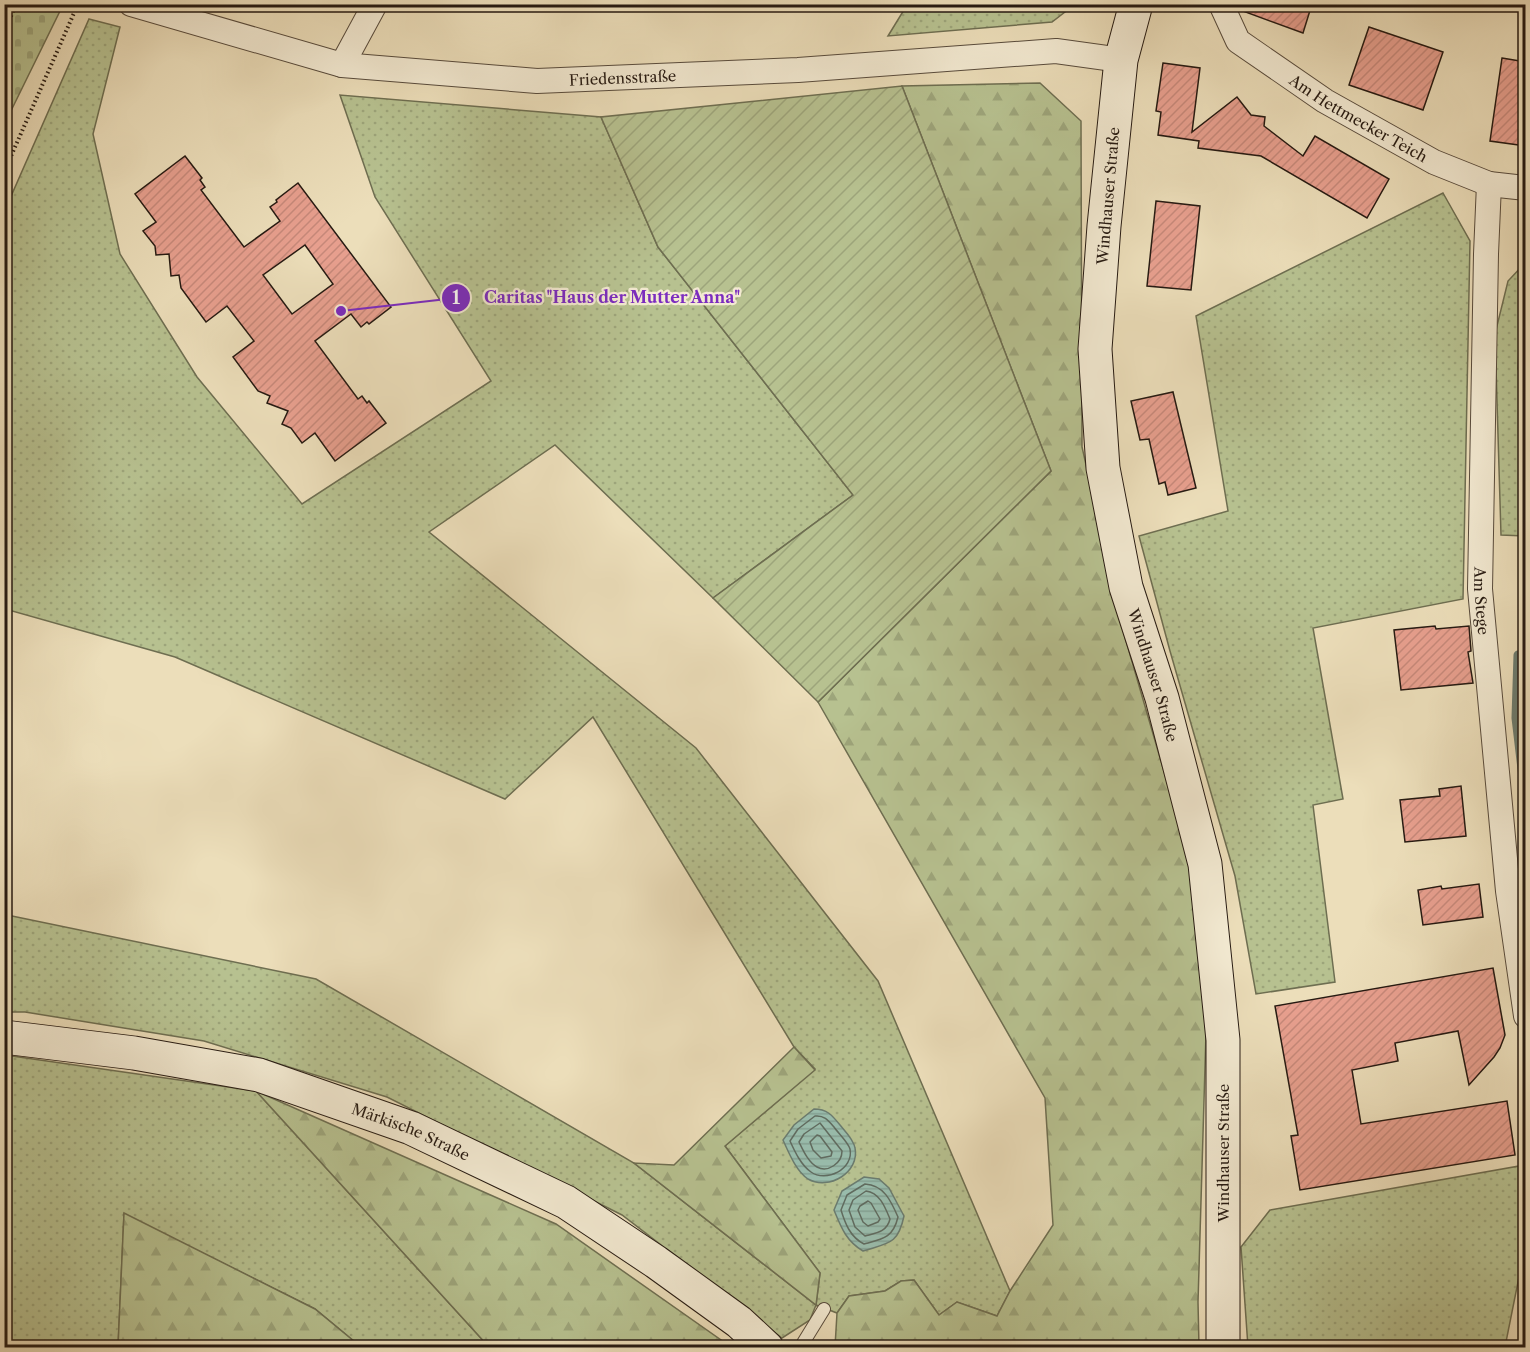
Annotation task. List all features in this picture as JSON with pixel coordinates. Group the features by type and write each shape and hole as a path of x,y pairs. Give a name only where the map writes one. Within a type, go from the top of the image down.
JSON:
{"main road":[{"name":"Windhauser Straße","path":"1136,4 1121,60 1104,226 1095,349 1103,468 1126,587 1162,698 1205,864 1223,1040 1223,1347"},
{"name":"Märkische Straße","path":"4,1037 134,1053 259,1075 411,1128 566,1202 656,1262 739,1322 767,1347"}],"street":[{"name":"Friedensstraße","path":"131,4 342,65 537,81 798,70 1056,51 1121,60"},
{"path":"342,65 375,4"},
{"name":"Am Hettmecker Teich","path":"1221,4 1238,41 1325,101 1434,162 1490,184 1526,188"},
{"name":"Am Stege","path":"1490,184 1485,254 1480,589 1508,891 1526,1016"}],"lane":[{"path":"800,1347 824,1308"}],"path":[{"path":"4,33 16,4"},
{"path":"4,172 78,4"}],"green space":[{"path":"5,4 49,5 60,11 5,123"},
{"path":"907,5 1074,5 1052,22 888,36"},
{"path":"89,19 120,27 93,134 120,254 197,377 302,504 491,381 375,197 340,95 601,117 658,247 853,495 713,598 555,445 429,532 696,748 878,981 1010,1291 997,1316 957,1302 939,1315 914,1280 901,1281 885,1291 849,1296 837,1313 816,1305 820,1273 725,1146 815,1069 794,1047 593,717 505,799 175,657 5,609 5,210"},
{"path":"1040,83 1081,121 1082,447 1124,634 1190,861 1206,1033 1198,1302 1199,1347 835,1347 837,1313 849,1296 885,1291 901,1281 914,1280 939,1315 957,1302 997,1316 1010,1291 1053,1225 1045,1098 818,702 1051,471 902,86"},
{"path":"902,86 1051,471 818,702 713,598 853,495 658,247 601,117"},
{"path":"1443,193 1470,241 1463,599 1313,628 1343,799 1313,805 1335,982 1256,994 1235,876 1139,536 1228,511 1196,316"},
{"path":"1525,263 1525,310 1521,317 1518,369 1526,384 1525,536 1501,535 1495,334 1508,281"},
{"path":"4,916 316,979 634,1163 816,1305 810,1320 782,1338 622,1215 387,1097 204,1041 25,1012 5,1012"},
{"path":"794,1047 815,1070 725,1146 820,1273 816,1305 634,1163 674,1165"},
{"path":"5,1055 256,1091 489,1347 361,1347 315,1309 124,1214 118,1347 5,1348"},
{"path":"256,1091 556,1224 731,1347 489,1347"},
{"path":"1525,1165 1525,1247 1505,1347 1248,1347 1241,1247 1270,1210"},
{"path":"124,1213 315,1309 361,1347 118,1347"}],"water":[{"path":"814,1109 826,1111 832,1116 849,1136 855,1148 853,1165 848,1172 825,1183 816,1182 804,1176 793,1161 783,1140 794,1125"},
{"path":"864,1177 879,1179 889,1188 904,1216 902,1226 895,1238 863,1251 848,1238 834,1210 842,1191"}],"building":[{"path":"1237,4 1312,4 1303,33 1240,10"},
{"path":"1369,27 1443,52 1423,110 1349,85"},
{"path":"1502,58 1526,62 1526,146 1490,141"},
{"path":"1163,63 1200,68 1192,132 1237,97 1251,115 1265,117 1264,126 1303,156 1315,136 1389,179 1367,218 1261,156 1198,148 1199,141 1158,135 1161,112 1156,111"},
{"path":"185,156 202,178 200,180 205,187 201,190 244,247 280,221 270,207 298,183 391,307 369,324 367,322 361,327 351,314 315,341 358,399 362,396 367,403 369,401 386,423 335,461 315,433 302,443 291,428 282,424 288,411 267,403 270,396 258,391 233,357 254,341 227,306 206,322 181,288 179,275 171,276 169,254 156,255 155,246 143,231 156,222 135,194","holes":["305,245 333,284 292,314 263,275"]},
{"path":"1156,201 1200,206 1191,290 1147,286"},
{"path":"1173,392 1196,488 1168,495 1165,482 1159,484 1149,439 1140,440 1131,401"},
{"path":"1435,626 1436,629 1469,626 1471,651 1468,652 1473,683 1401,690 1394,630"},
{"path":"1461,786 1466,836 1405,842 1400,800 1440,796 1439,789"},
{"path":"1479,884 1483,917 1423,925 1418,890"},
{"path":"1493,968 1505,1035 1494,1057 1469,1085 1458,1031 1395,1043 1398,1061 1352,1070 1361,1124 1507,1101 1515,1155 1300,1190 1291,1136 1298,1135 1275,1006"}],"waterway":[{"path":"1518,655 1516,718 1526,803"}],"place":[{"name":"Caritas \"Haus der Mutter Anna\"","path":"341,311"}]}
